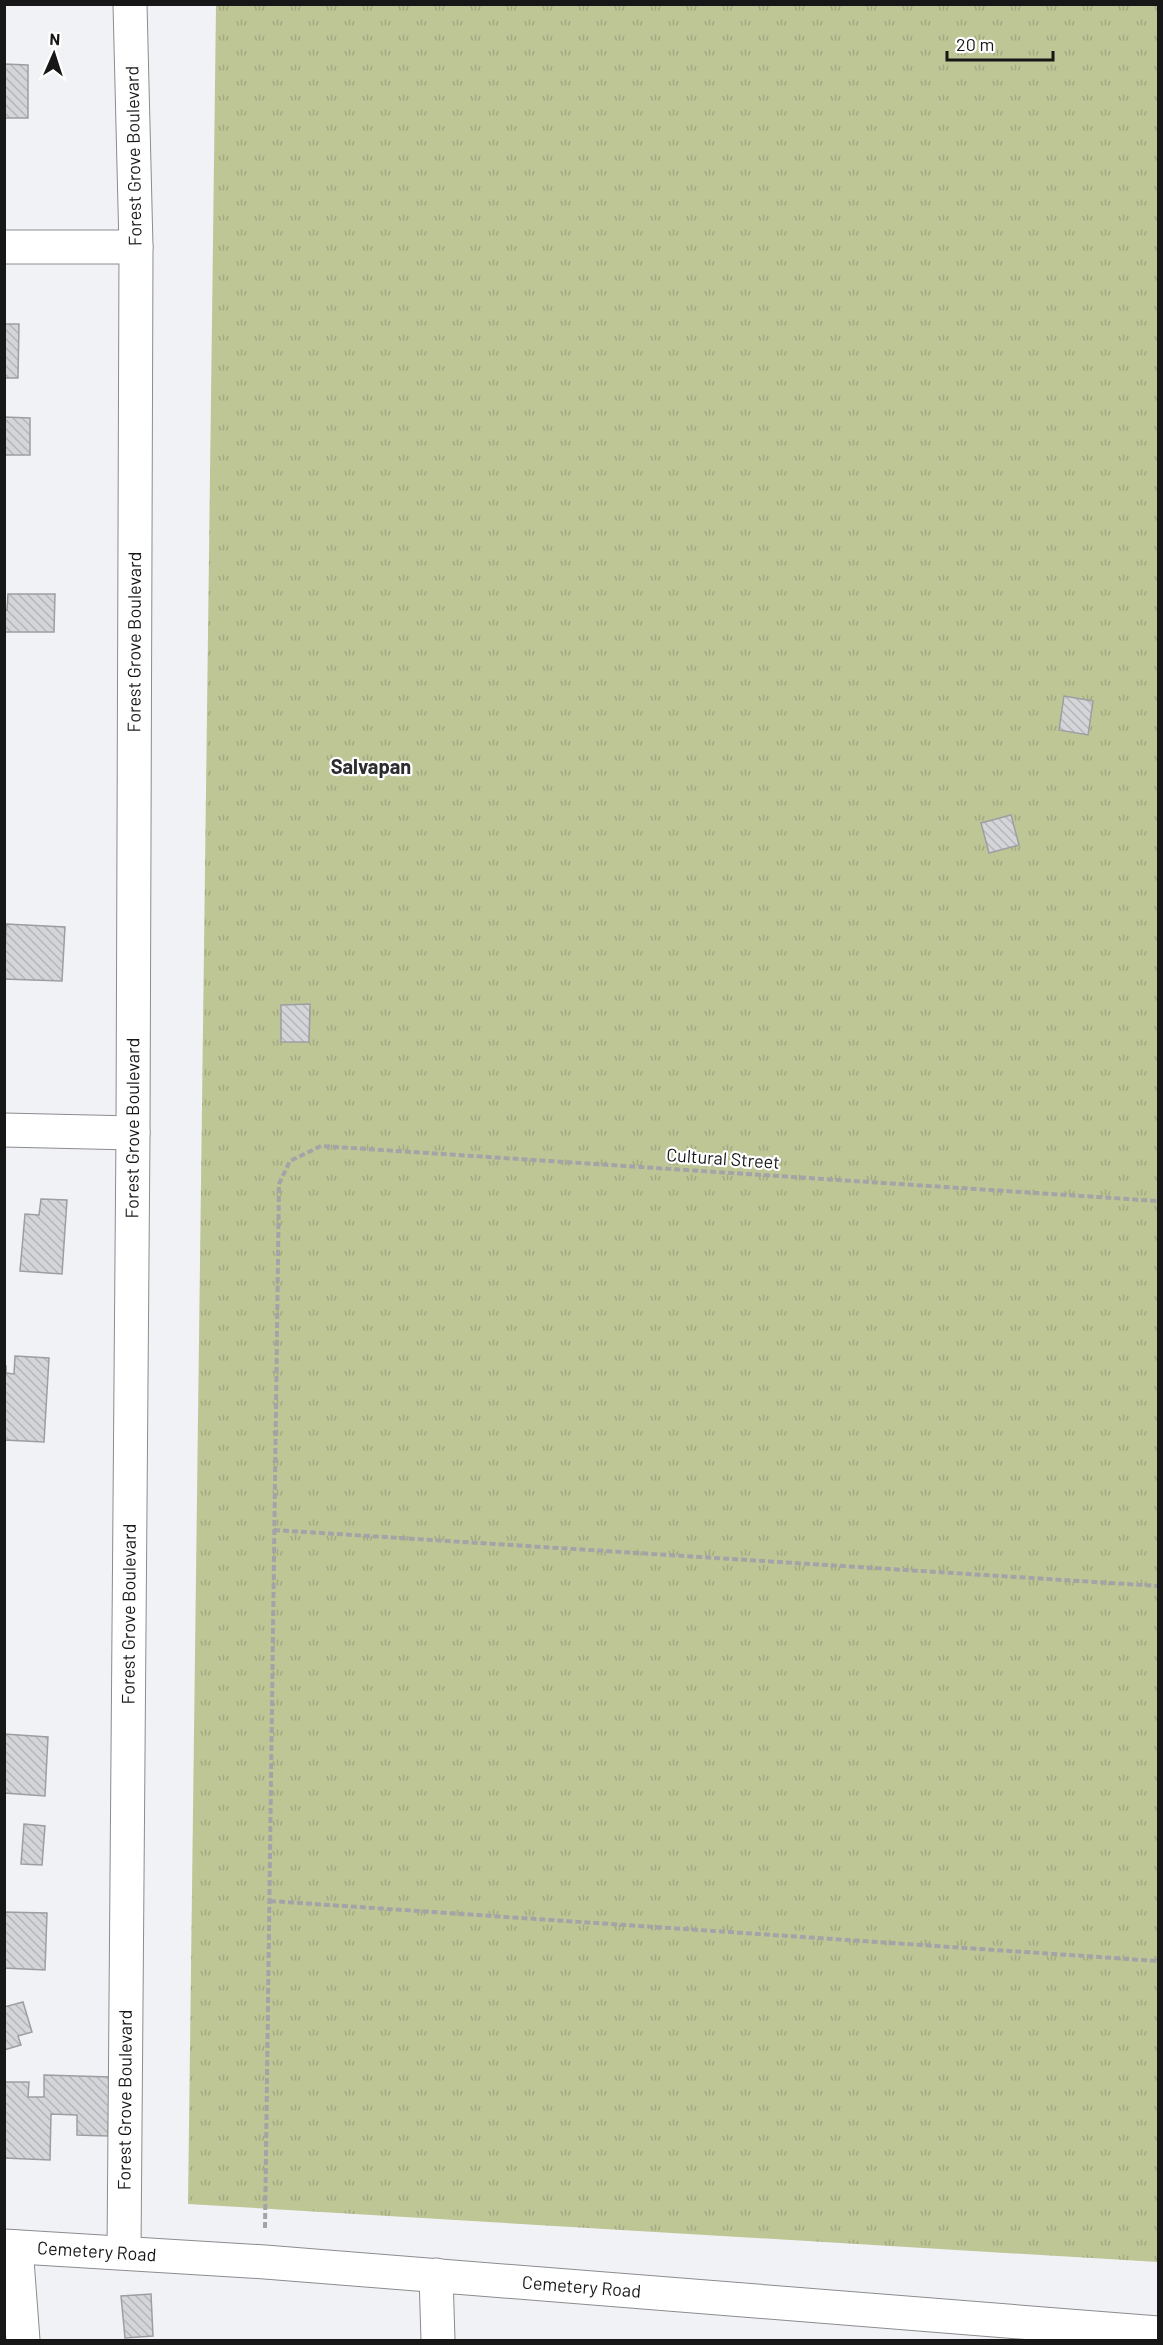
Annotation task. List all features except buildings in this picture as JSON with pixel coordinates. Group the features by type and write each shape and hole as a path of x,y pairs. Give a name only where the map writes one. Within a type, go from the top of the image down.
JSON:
{"street":[{"name":"Forest Grove Boulevard","path":"124,2252 134,1133 136,247 130,4"},
{"path":"4,247 136,247"},
{"path":"4,1130 134,1133"},
{"path":"10,2247 23,2340"},
{"name":"Cemetery Road","path":"10,2247 265,2262 1158,2333"},
{"path":"436,2276 438,2340"}],"path":[{"name":"Cultural Street","path":"274,1530 279,1184 290,1161 321,1146 1158,1201"},
{"path":"265,2262 274,1530 1158,1586"},
{"path":"270,1901 1158,1961"}],"green space":[{"path":"216,5 1158,5 1158,2262 188,2204"}],"district":[{"name":"Salvapan","path":"371,767"}]}
